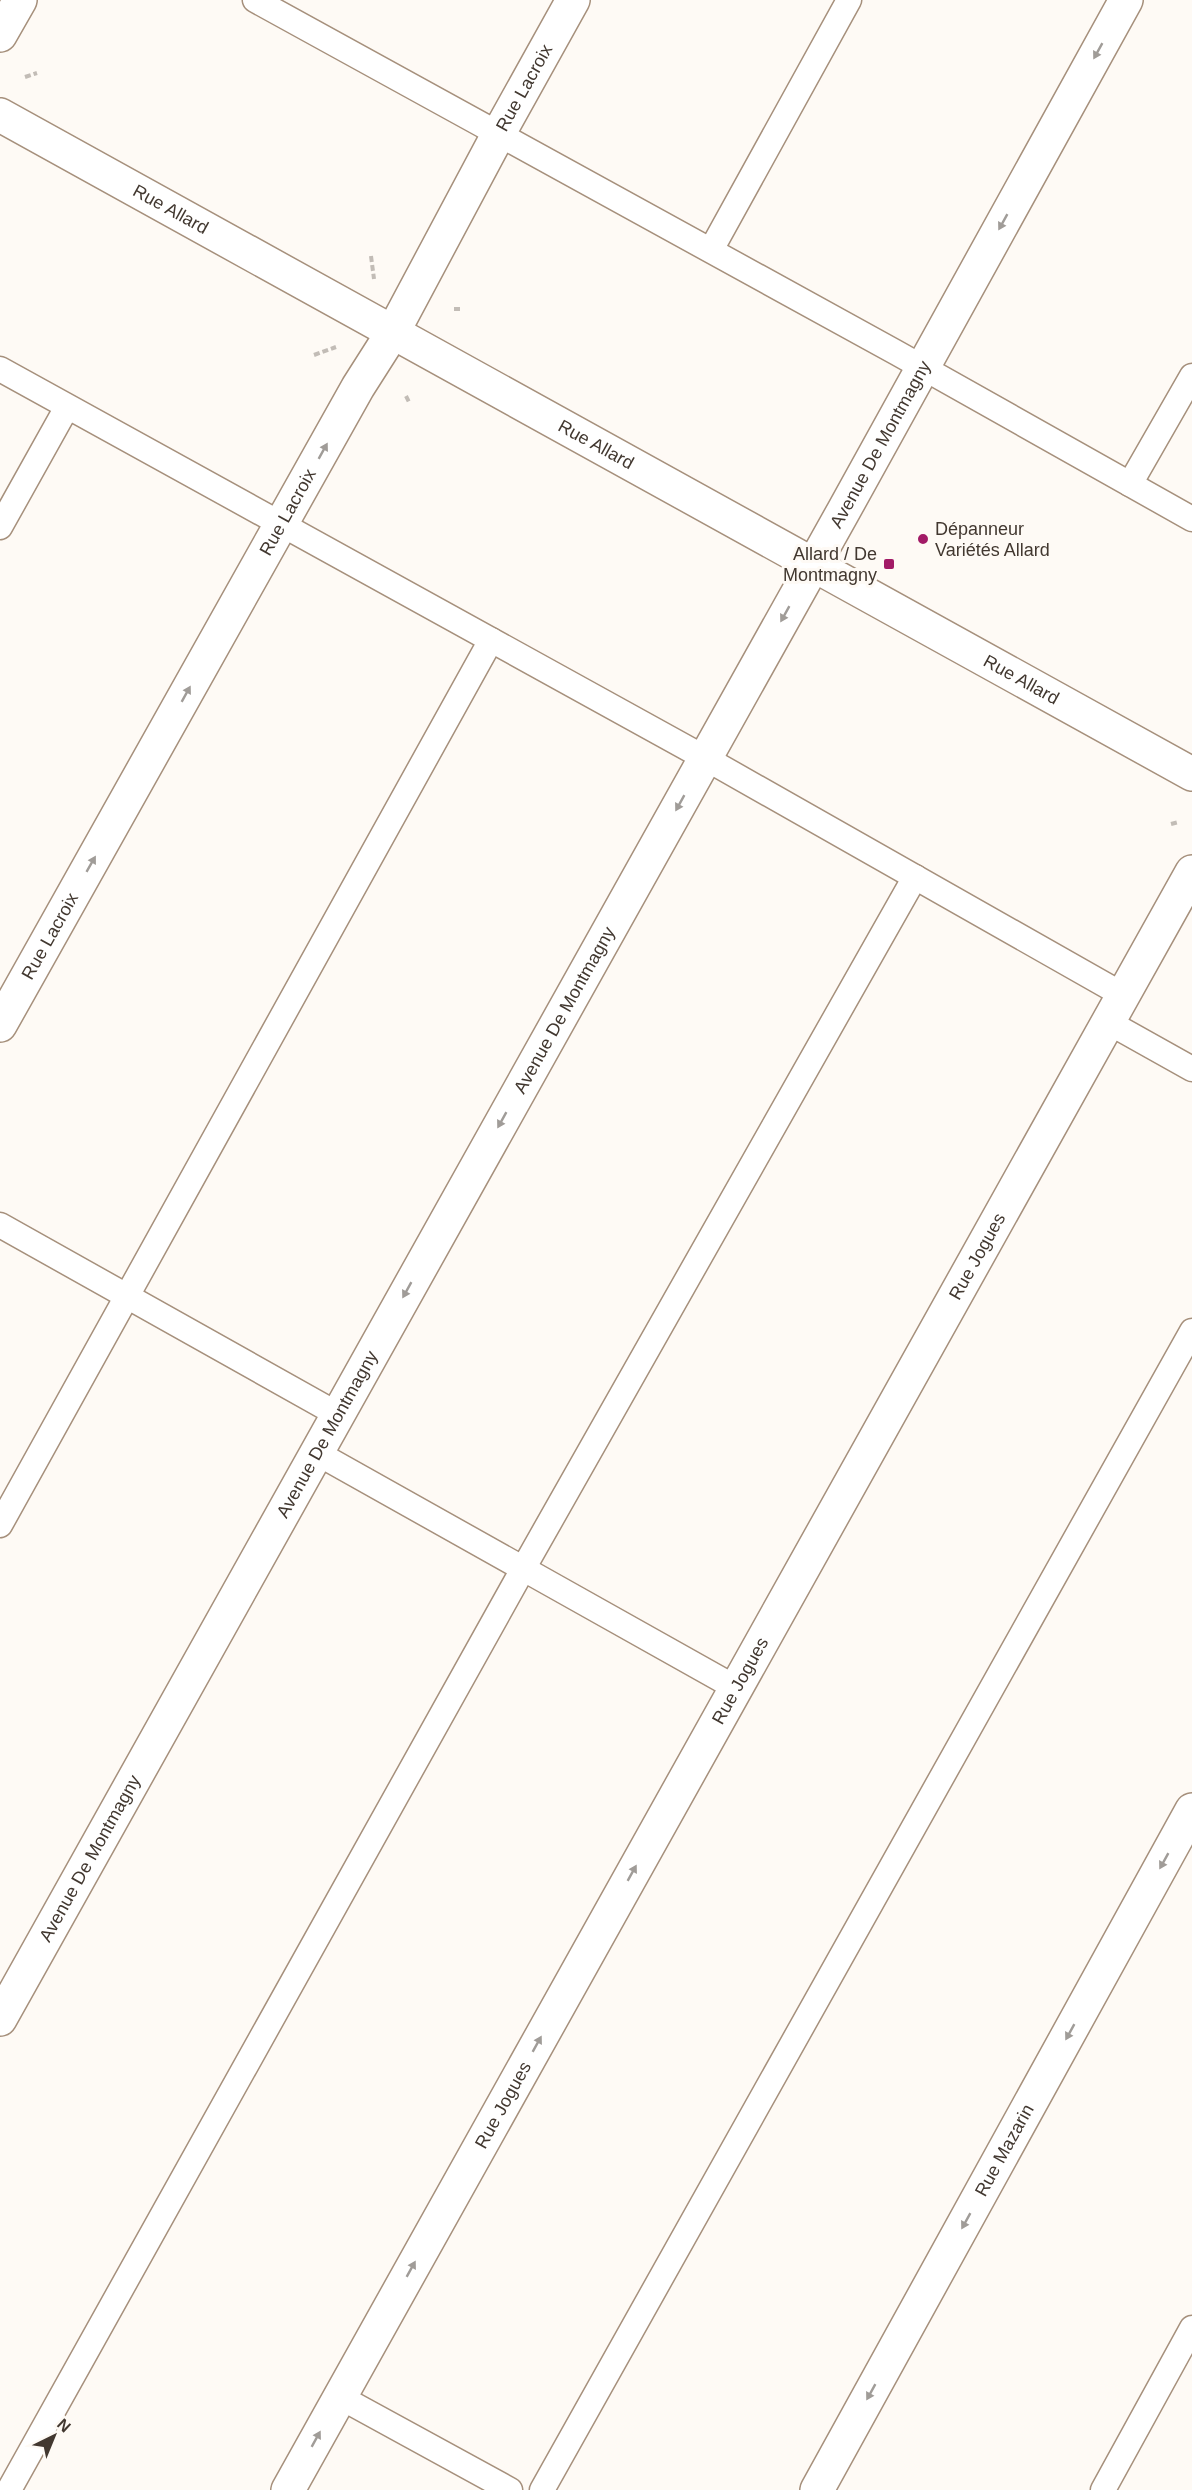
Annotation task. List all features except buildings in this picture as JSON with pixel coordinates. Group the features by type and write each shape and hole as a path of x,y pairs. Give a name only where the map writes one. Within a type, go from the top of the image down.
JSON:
{"street":[{"path":"0,35 20,0"},
{"name":"Rue Lacroix","path":"0,1025 358,387 393,332 573,0"},
{"name":"Avenue De Montmagny","path":"0,2019 1126,0"},
{"name":"Rue Allard","path":"0,115 1192,774"},
{"name":"Rue Jogues","path":"288,2490 1192,872"},
{"name":"Rue Mazarin","path":"817,2490 1192,1810"}],"lane":[{"path":"255,0 290,8 499,133 1192,519"},
{"path":"711,250 849,0"},
{"path":"0,369 705,758 915,877 1116,1008 1192,1069"},
{"path":"1130,484 1192,376"},
{"path":"0,527 67,407"},
{"path":"0,1525 492,640"},
{"path":"9,2490 523,1569 915,877"},
{"path":"0,1225 337,1414"},
{"path":"542,2490 1192,1331"},
{"path":"317,1454 736,1688"},
{"path":"1103,2490 1192,2328"},
{"path":"340,2397 510,2490"}],"path":[{"path":"25,78 37,73"},
{"path":"371,256 375,285"},
{"path":"454,309 462,309"},
{"path":"314,355 342,344"},
{"path":"406,396 409,402"},
{"path":"1171,824 1179,822"}],"place":[{"name":"Dépanneur Variétés Allard","path":"923,539"},
{"name":"Allard / De Montmagny","path":"889,564"}]}
